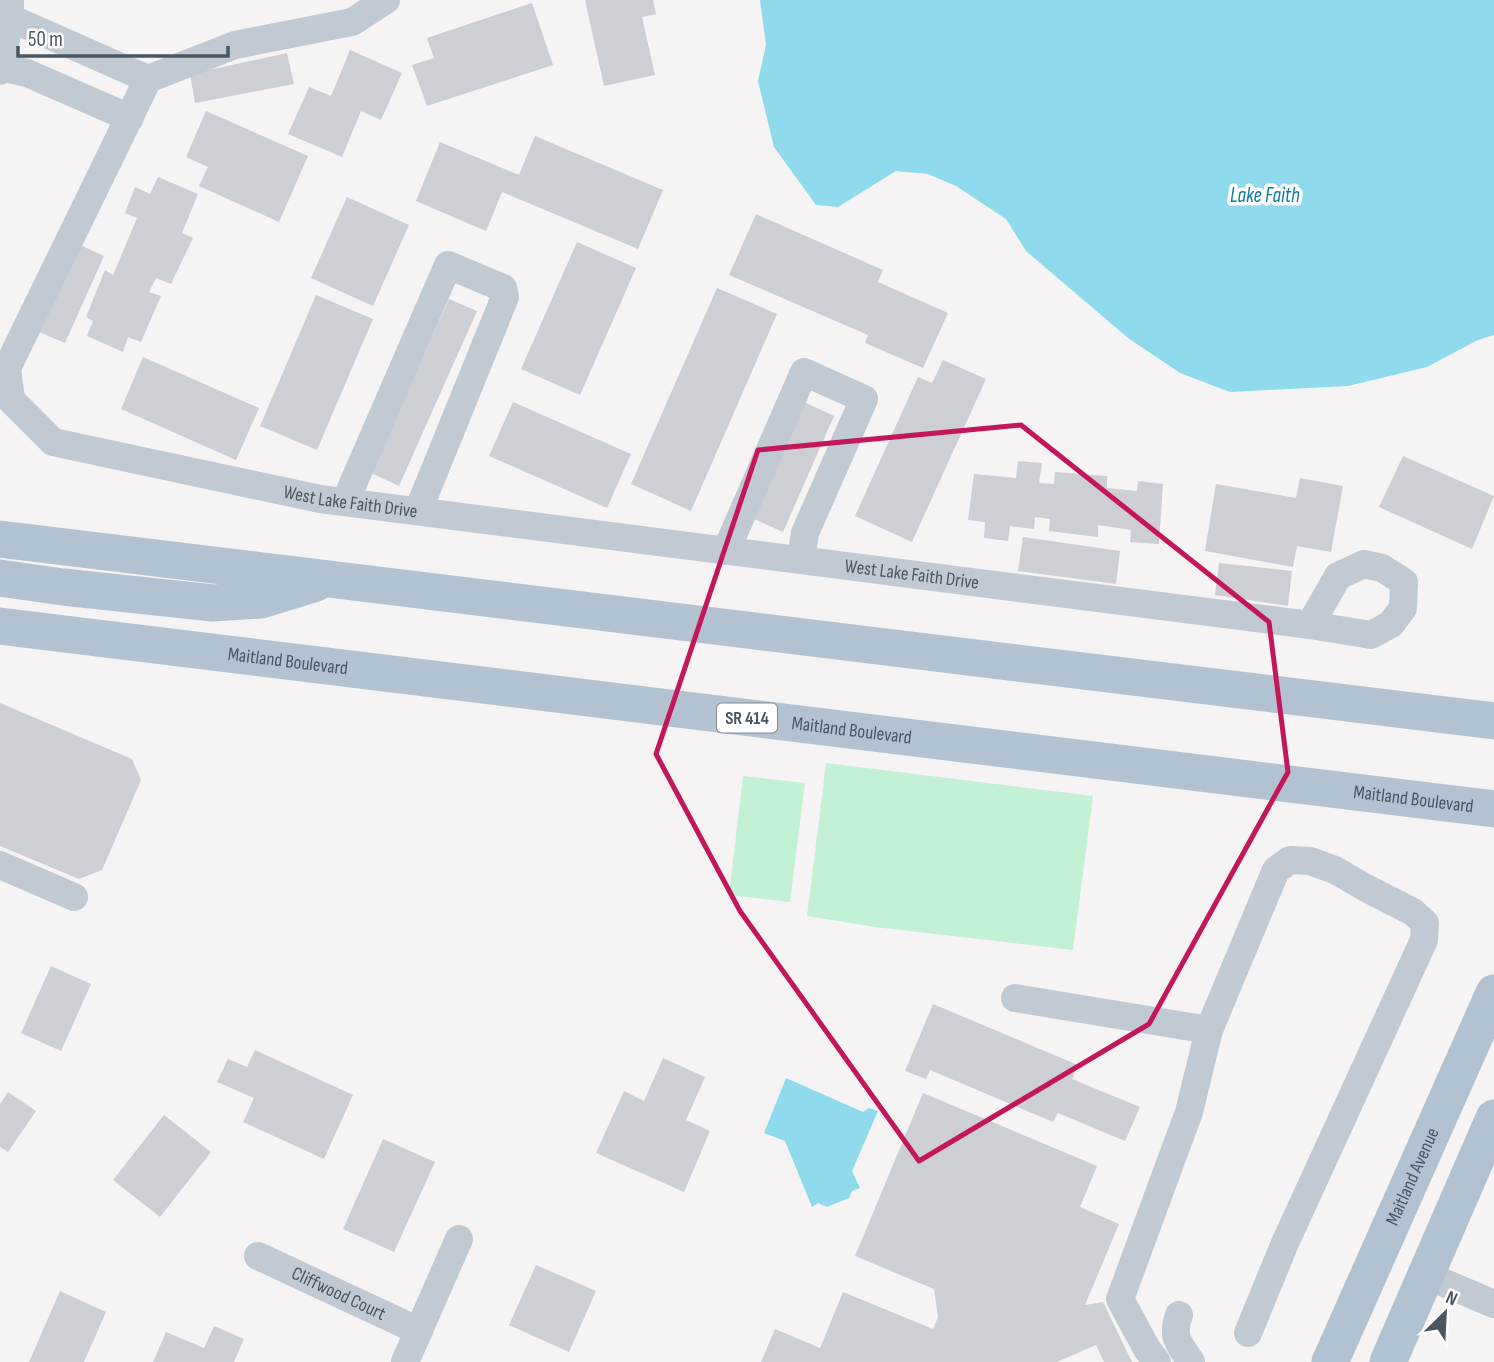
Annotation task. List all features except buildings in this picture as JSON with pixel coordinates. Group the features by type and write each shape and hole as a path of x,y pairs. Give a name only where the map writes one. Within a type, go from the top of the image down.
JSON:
{"main road":[{"path":"0,539 1494,721"},
{"path":"0,578 213,603 261,600 330,579"},
{"name":"Maitland Boulevard","path":"0,626 1494,809"},
{"name":"Maitland Avenue","path":"1330,1362 1494,992"},
{"path":"1388,1362 1494,1118"}],"street":[{"path":"130,118 27,73 0,69 10,9 84,51 148,79 235,45 352,22 386,0"},
{"path":"67,91 84,51"},
{"name":"West Lake Faith Drive","path":"148,79 7,368 11,400 53,442 345,502 1310,625"},
{"path":"345,502 447,265 503,288 505,298 418,512"},
{"path":"726,551 804,372 864,399 805,533 801,560"},
{"path":"1157,1362 1120,1299 1189,1112 1209,1030 1276,870 1290,860 1310,861 1335,870 1413,912 1425,923 1424,940 1285,1243 1248,1333"},
{"path":"0,866 74,897"},
{"path":"1015,998 1209,1030"},
{"path":"405,1362 459,1239"},
{"name":"Cliffwood Court","path":"258,1256 419,1331"},
{"path":"1426,1275 1494,1304"},
{"path":"1179,1315 1174,1329 1191,1362"}],"highlighted area":[{"path":"1021,425 1269,622 1288,772 1149,1024 919,1161 740,911 656,754 758,450"}],"green space":[{"path":"826,763 1093,796 1073,950 875,927 807,916"},
{"path":"743,776 805,783 790,902 729,895"}],"water":[{"name":"Lake Faith","path":"760,0 1494,0 1494,335 1478,340 1427,367 1348,386 1230,392 1180,373 1128,338 1026,251 1006,219 956,186 928,174 896,171 838,207 816,205 774,147 758,81 766,45"},
{"path":"786,1078 863,1112 869,1108 878,1111 852,1171 860,1188 852,1191 849,1198 827,1207 818,1203 812,1207 785,1141 764,1133"}]}
